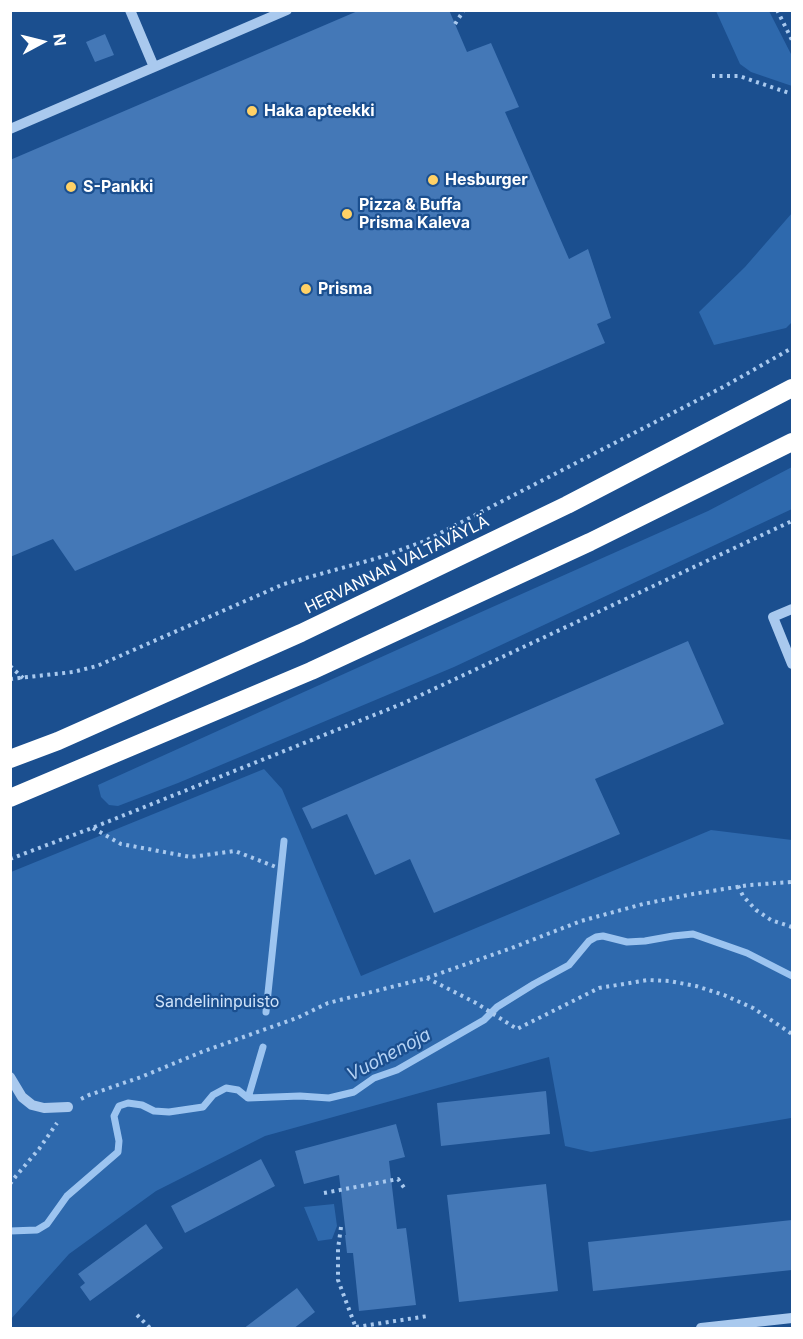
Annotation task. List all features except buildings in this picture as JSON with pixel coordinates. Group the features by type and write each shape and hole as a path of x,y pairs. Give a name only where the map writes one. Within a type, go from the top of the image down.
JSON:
{"highway":[{"name":"HERVANNAN VALTAVÄYLÄ","path":"10,759 58,741 301,633 567,505 792,388"},
{"path":"10,798 311,671 590,542 792,442"}],"street":[{"path":"130,10 154,67"},
{"path":"10,129 287,10"},
{"path":"792,609 773,617 792,664"},
{"path":"10,1077 22,1097 32,1105 44,1108 68,1107"},
{"path":"701,1329 774,1324 792,1318"}],"path":[{"path":"455,24 464,10"},
{"path":"777,10 792,40"},
{"path":"712,76 740,76 792,94"},
{"path":"10,679 73,672 97,666 284,584 378,558 424,541 725,386 792,348"},
{"path":"10,858 93,828 404,703 792,521"},
{"path":"10,666 24,678"},
{"path":"93,828 121,844 191,857 236,851 276,867"},
{"path":"10,1184 39,1149 68,1107 89,1095 297,1018 328,1003 426,978 591,919 643,904 738,886 792,882"},
{"path":"738,886 743,896 756,910 771,921 792,927"},
{"path":"426,978 476,1003 518,1029 599,988 648,980 696,986 724,995 753,1008 792,1034"},
{"path":"324,1193 398,1179 405,1189"},
{"path":"341,1227 338,1280 356,1328 428,1316"},
{"path":"137,1315 150,1329"}],"green space":[{"path":"716,11 769,11 792,56 792,86 751,72 740,64"},
{"path":"792,213 792,322 786,328 714,345 699,312 745,267"},
{"path":"792,467 792,509 454,667 178,783 118,806 109,805 101,797 98,785 708,511"},
{"name":"Sandelininpuisto","path":"264,769 282,789 361,976 711,830 792,840 792,1122 791,1118 591,1152 565,1146 549,1057 265,1136 156,1191 69,1254 11,1319 11,872"},
{"path":"334,1204 337,1226 332,1239 318,1241 304,1207"}],"waterway":[{"path":"266,1012 284,841"},
{"name":"Vuohenoja","path":"10,1231 37,1230 47,1224 67,1196 118,1152 119,1141 114,1116 119,1106 128,1103 142,1105 154,1111 169,1112 203,1107 213,1095 226,1088 238,1090 248,1098 300,1096 329,1098 354,1092 374,1078 397,1070 484,1020 497,1007 569,965 589,941 596,937 603,936 627,942 693,934 747,953 792,976"},
{"path":"248,1098 263,1047"}],"place":[{"name":"Haka apteekki","path":"252,111"},
{"name":"Hesburger","path":"433,180"},
{"name":"S-Pankki","path":"71,187"},
{"name":"Pizza & Buffa Prisma Kaleva","path":"347,214"},
{"name":"Prisma","path":"306,289"}]}
